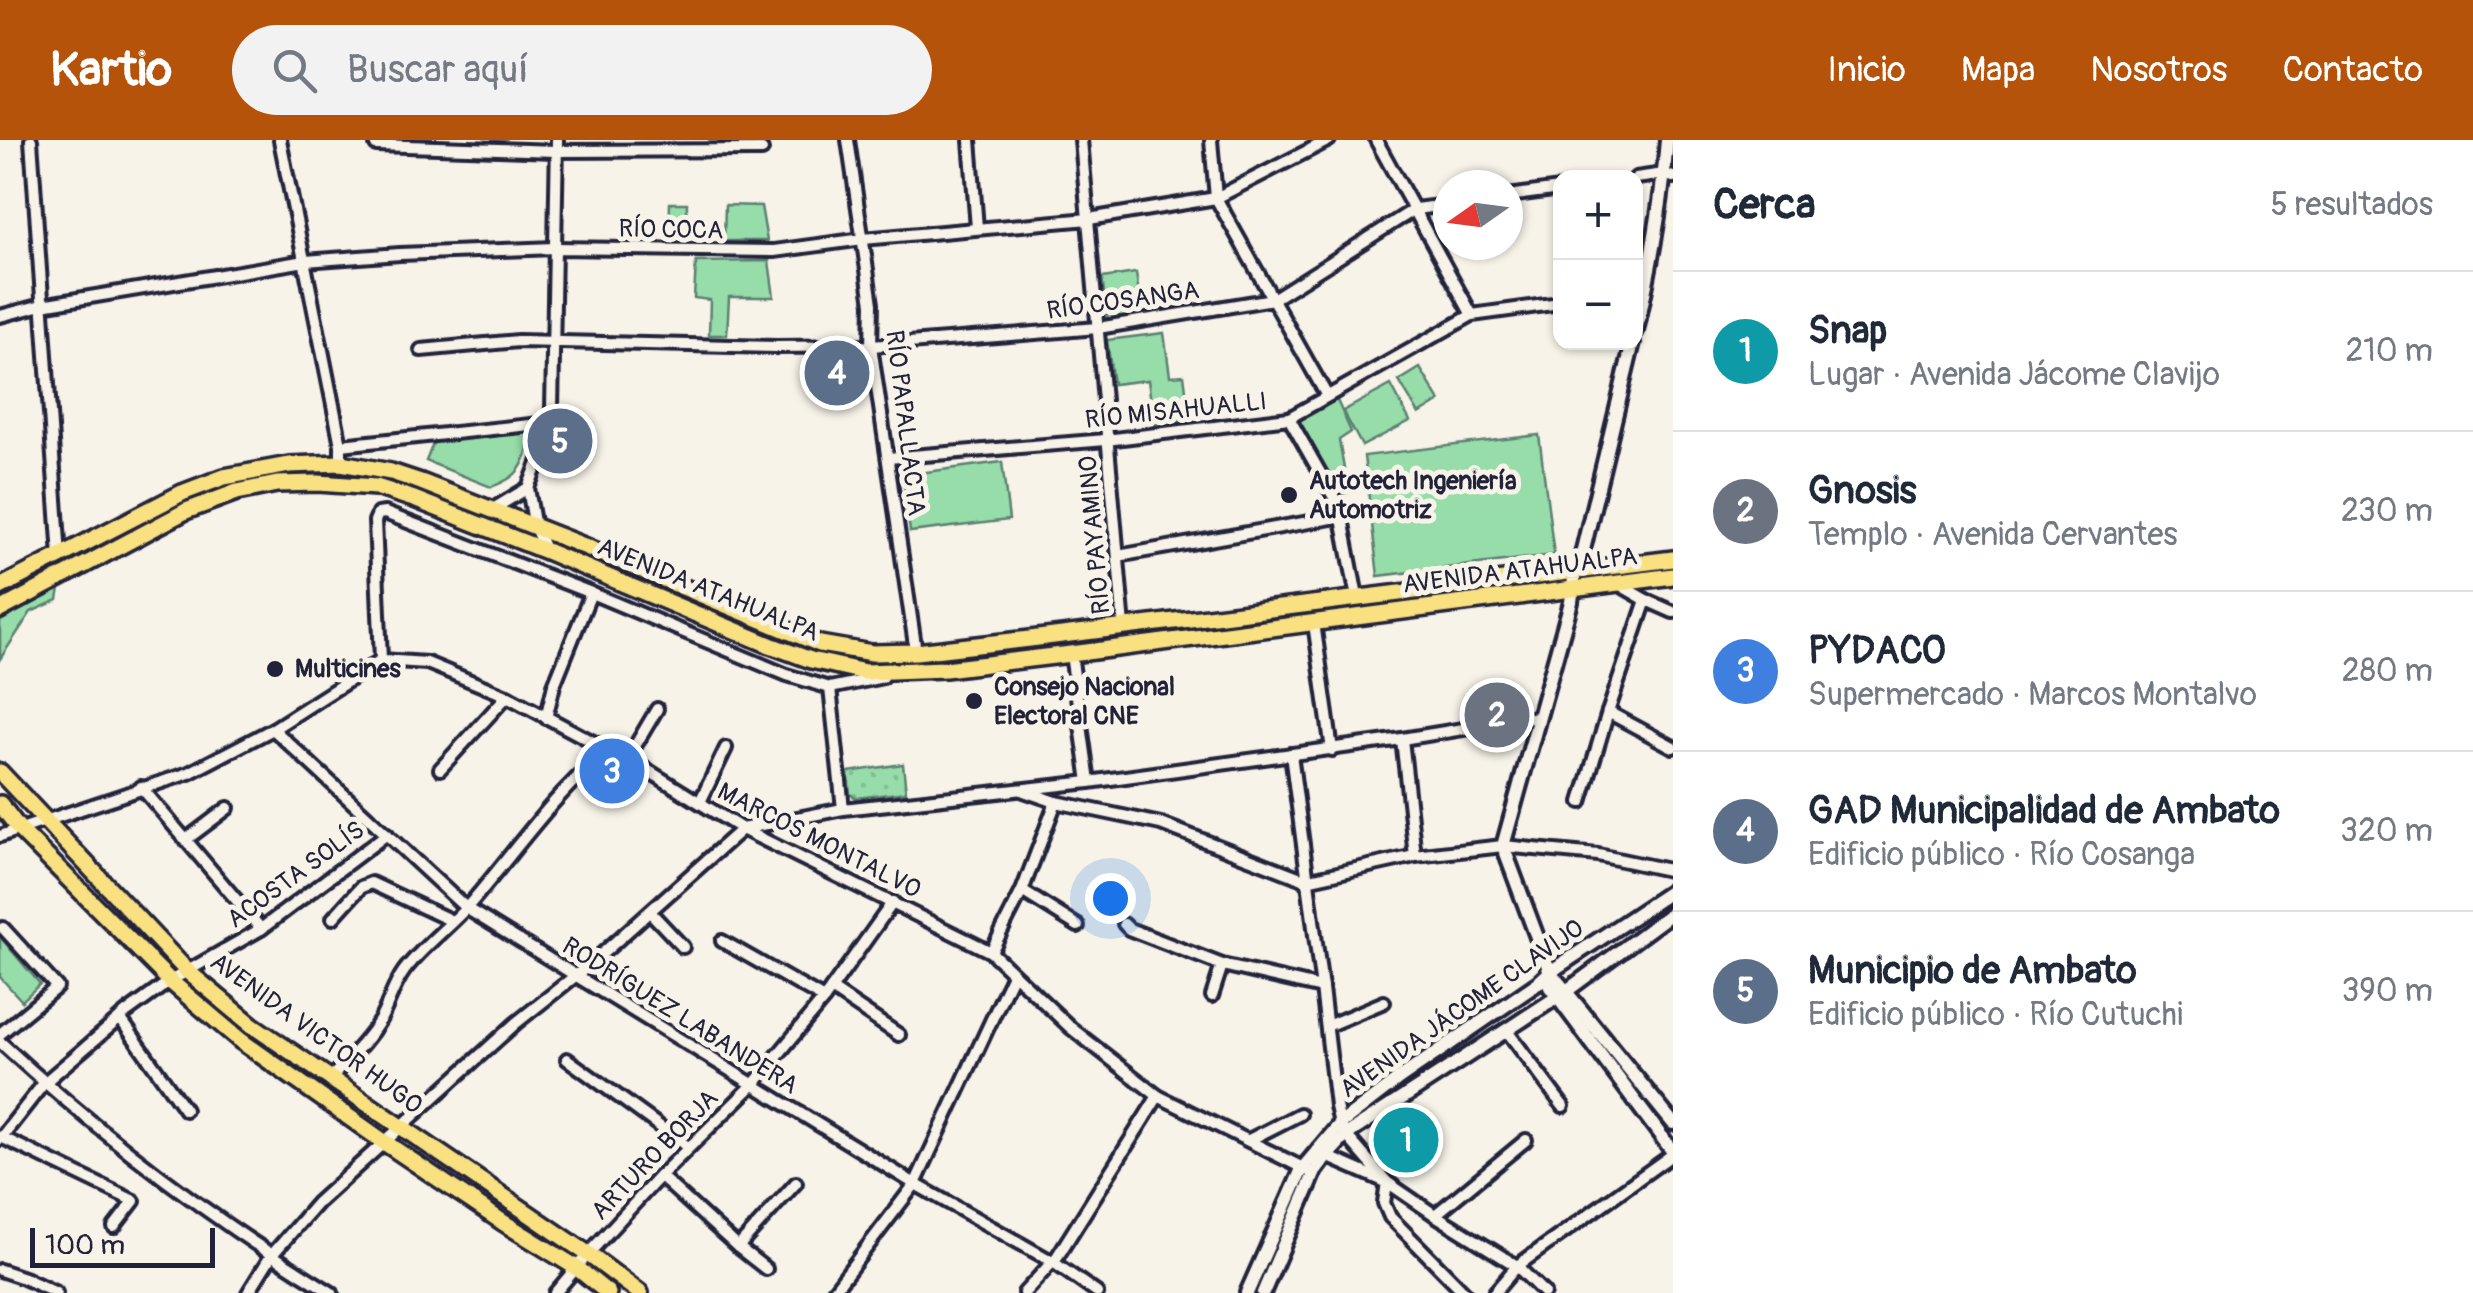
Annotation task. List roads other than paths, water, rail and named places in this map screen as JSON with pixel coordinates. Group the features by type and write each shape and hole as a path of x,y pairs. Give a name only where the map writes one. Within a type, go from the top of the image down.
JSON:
{"main road":[{"name":"AVENIDA ATAHUALPA","path":"0,587 182,493 224,477 289,465 341,463 391,472 492,509 820,644 872,653 916,652 1673,558"},
{"name":"AVENIDA ATAHUALPA","path":"3,611 186,511 237,492 277,484 318,483 376,487 414,499 811,660 865,672 945,669 1673,576"},
{"name":"AVENIDA VICTOR HUGO","path":"0,772 187,971 252,1024 640,1293"},
{"name":"AVENIDA VICTOR HUGO","path":"0,804 20,830 170,981 241,1041 384,1142 577,1268 608,1293"}],"street":[{"path":"31,140 60,557"},
{"path":"280,140 341,445 341,463"},
{"name":"RÍO PAPALLACTA","path":"848,140 872,304 871,346 916,652"},
{"path":"970,140 978,228"},
{"name":"RÍO PAYAMINO","path":"1081,140 1124,627"},
{"path":"1212,140 1216,198 1328,396"},
{"name":"RÍO COCA","path":"0,316 42,305 305,261 554,248 774,251 862,239 1088,219 1216,198 1329,140"},
{"path":"1376,140 1472,315"},
{"path":"1643,283 1669,175 1667,140"},
{"path":"376,145 762,150"},
{"path":"546,551 536,528 528,488 544,448 554,388 557,145"},
{"path":"1643,177 1669,175"},
{"path":"1523,194 1553,190"},
{"name":"RÍO COSANGA","path":"421,350 518,341 871,346 1098,328 1273,298 1415,209 1433,206"},
{"name":"RÍO MISAHUALLI","path":"888,458 1106,440 1289,418 1472,315 1553,304"},
{"path":"1631,350 1573,589 1504,846 1550,972 1550,987 1673,1123"},
{"path":"1289,418 1343,516 1357,597"},
{"path":"341,445 550,423"},
{"path":"492,509 528,488"},
{"path":"0,836 189,773 273,730 381,660 375,521 378,514 385,513 592,594 758,664 830,688 898,672"},
{"path":"1118,556 1343,516"},
{"path":"1620,584 1673,612"},
{"path":"546,718 554,685 592,594"},
{"path":"1581,802 1646,600"},
{"path":"1314,623 1332,750"},
{"path":"1071,654 1088,782"},
{"name":"MARCOS MONTALVO","path":"381,660 427,662 507,696 628,758 742,830 991,952 1072,1028 1158,1096 1308,1171"},
{"path":"830,688 843,809"},
{"path":"440,768 507,696"},
{"path":"628,758 657,709"},
{"path":"1608,712 1673,747"},
{"path":"248,1293 271,1256 318,1202 516,1023 650,913 742,830 843,809 1332,750 1538,717"},
{"name":"RODRÍGUEZ LABANDERA","path":"273,730 466,908 915,1184 1053,1262 1096,1293"},
{"path":"1402,739 1415,856"},
{"path":"700,802 726,748"},
{"path":"330,1079 380,1019 408,966 466,908 564,790 608,750"},
{"path":"1291,754 1336,1106 1343,1130 1387,1182 1384,1203 1390,1217 1465,1293"},
{"path":"141,787 261,928"},
{"path":"1018,788 1056,802 1161,824 1306,880 1415,856 1504,846 1598,856 1673,871"},
{"path":"991,952 1022,891 1056,802"},
{"path":"188,840 228,808"},
{"name":"ACOSTA SOLÍS","path":"1,1138 44,1083 120,1018 170,981 261,928 386,834"},
{"path":"333,918 361,887 371,882 452,920"},
{"name":"AVENIDA JÁCOME CLAVIJO","path":"1247,1293 1308,1171 1343,1130 1400,1078 1673,890"},
{"path":"1022,891 1078,926"},
{"name":"ARTURO BORJA","path":"555,1293 660,1176 753,1085 824,999 892,902"},
{"name":"AVENIDA JÁCOME CLAVIJO","path":"1343,1130 1507,1031 1673,912"},
{"path":"650,913 682,947"},
{"path":"1124,924 1128,929 1222,965 1322,988"},
{"path":"0,1034 57,986 3,928"},
{"path":"722,941 824,999"},
{"path":"1212,996 1222,965"},
{"path":"832,1293 915,1184 1013,974"},
{"path":"831,989 899,1034"},
{"path":"1494,1293 1516,1266 1673,1153 1561,995"},
{"path":"1327,1026 1384,1002"},
{"path":"120,1018 184,1110"},
{"path":"1507,1031 1563,1106"},
{"path":"0,1042 44,1083 180,1190 271,1256 332,1293"},
{"path":"567,1060 688,1147"},
{"path":"1024,1293 1053,1262 1158,1096"},
{"path":"1249,1140 1300,1114"},
{"path":"1,1138 134,1201 114,1228"},
{"path":"1435,1215 1526,1140"},
{"path":"1321,1153 1387,1182 1516,1266 1544,1293"},
{"name":"AVENIDA JÁCOME CLAVIJO","path":"1263,1293 1308,1171"},
{"path":"660,1176 766,1269"},
{"path":"738,1247 796,1183"},
{"path":"0,1270 56,1293"}],"place":[{"name":"GAD Municipalidad de Ambato","path":"837,373"},
{"name":"Municipio de Ambato","path":"560,441"},
{"name":"Autotech Ingeniería Automotriz","path":"1289,495"},
{"name":"Multicines","path":"275,669"},
{"name":"Consejo Nacional Electoral CNE","path":"974,701"},
{"name":"Gnosis","path":"1497,715"},
{"name":"PYDACO","path":"612,771"},
{"name":"Snap","path":"1406,1140"}]}
